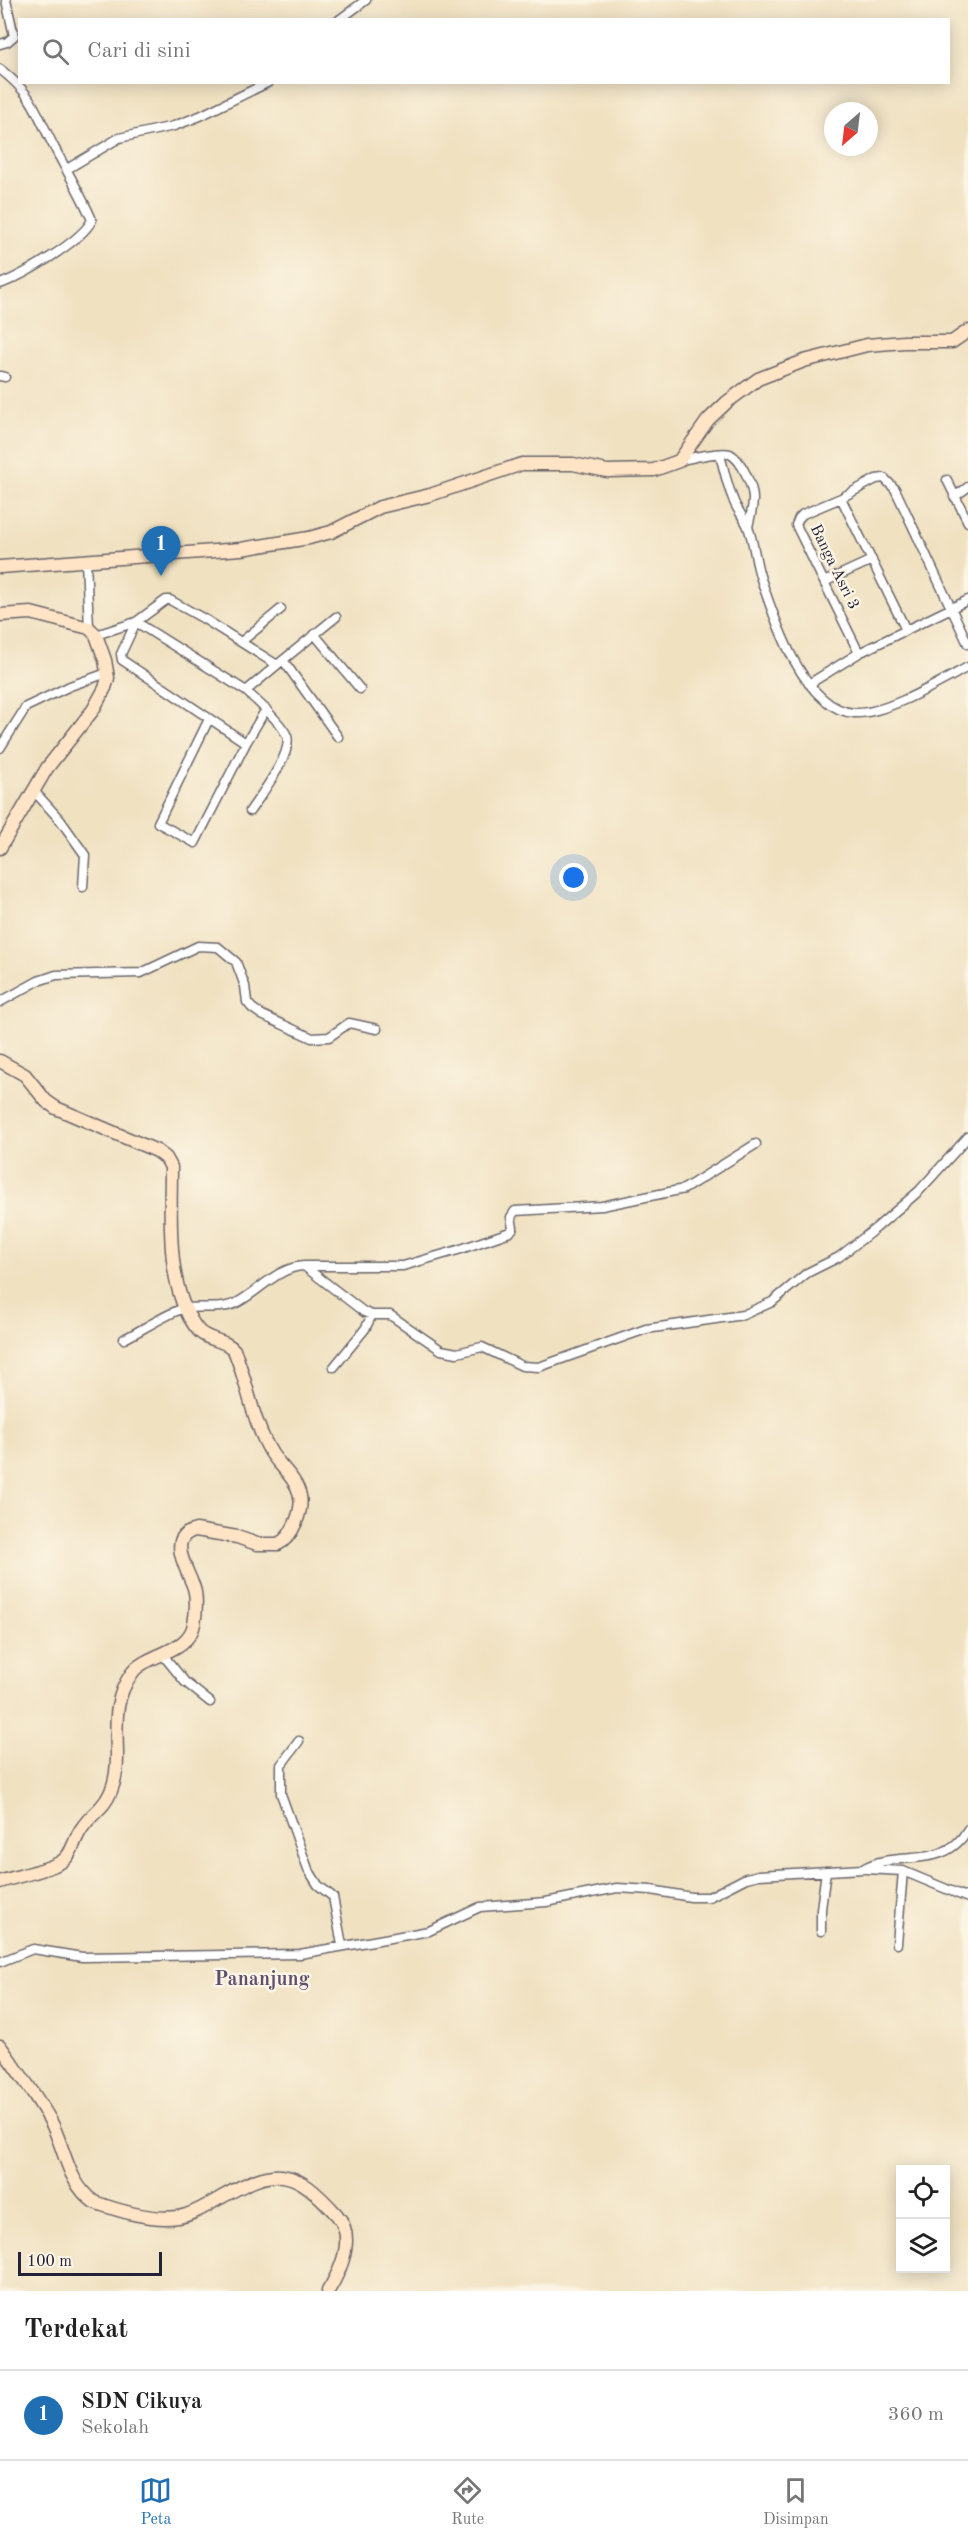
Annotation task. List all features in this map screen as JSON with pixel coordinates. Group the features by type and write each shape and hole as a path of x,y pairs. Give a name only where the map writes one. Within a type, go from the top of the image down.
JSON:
{"street":[{"path":"0,44 14,36 6,0"},
{"path":"342,18 366,0"},
{"path":"0,69 30,97 92,219 91,223 35,268 0,284"},
{"path":"67,170 119,138 183,122 265,84"},
{"path":"679,461 708,420 727,402 758,379 804,361 867,345 952,342 968,331"},
{"path":"0,567 241,549 309,538 331,532 380,507 430,495 522,464 573,464 607,471 654,470 693,457 727,453 736,459 747,477 753,497 748,527"},
{"path":"720,455 733,500 748,527 760,575 784,637 808,684 817,695 836,708 853,713 873,712 932,687 968,668"},
{"name":"Banga Asri 3","path":"859,653 797,528 797,521 803,514 842,498 876,479 884,478 890,482 952,609"},
{"path":"946,480 968,522"},
{"path":"954,497 968,487"},
{"path":"842,498 906,630"},
{"path":"824,582 872,560"},
{"path":"0,848 47,768 93,710 105,688 107,673 93,631 86,561"},
{"path":"0,615 31,613 93,631 136,622 166,600 170,600 280,663 338,737"},
{"path":"808,684 859,653 968,600"},
{"path":"241,642 281,609"},
{"path":"952,609 968,644"},
{"path":"246,691 336,617"},
{"path":"136,622 246,691 266,709 287,736 282,763 250,811"},
{"path":"136,622 121,654 122,660 246,743"},
{"path":"315,635 360,689"},
{"path":"0,748 26,707 70,686 107,673"},
{"path":"209,719 158,823 195,843 266,709"},
{"path":"34,791 61,821 85,855 83,887"},
{"path":"0,1002 38,981 56,975 141,973 198,946 218,947 236,962 245,986 247,1002 262,1015 312,1038 329,1037 348,1023 377,1029"},
{"path":"0,1061 25,1075 50,1104 157,1151 166,1158 171,1167 172,1237 184,1308 200,1332 230,1345 234,1350 255,1418 273,1456 296,1485 301,1505 289,1535 278,1544 257,1544 237,1537 196,1530 184,1537 180,1548 181,1559 194,1590 194,1626 186,1639 132,1672 123,1692 115,1722 117,1771 111,1792 102,1806 81,1828 67,1857 60,1862 0,1882"},
{"path":"304,1266 372,1315 390,1315 441,1350 457,1353 482,1347 522,1366 534,1368 646,1329 743,1315 772,1302 807,1273 839,1257 876,1228 919,1191 968,1137"},
{"path":"124,1340 184,1308 221,1308 238,1303 282,1272 294,1267 408,1264 510,1232 513,1228 511,1217 515,1211 602,1206 684,1189 756,1144"},
{"path":"333,1367 365,1329 372,1315"},
{"path":"163,1655 185,1682 210,1702"},
{"path":"299,1741 281,1765 281,1794 312,1877 318,1886 333,1897 342,1945"},
{"path":"863,1869 876,1863 938,1854 956,1844 968,1829"},
{"path":"0,1962 33,1949 82,1957 300,1954 429,1931 480,1907 546,1902 617,1888 709,1897 746,1878 759,1875 863,1869 903,1870 968,1898"},
{"path":"897,1944 903,1870"},
{"path":"821,1931 821,1909 826,1871"},
{"path":"0,2046 51,2121 77,2185 86,2197 94,2202 121,2211 153,2217 178,2217 199,2210 221,2197 267,2177 282,2175 304,2183 339,2217 346,2235 346,2248 341,2267 328,2291"}],"place":[{"name":"SDN Cikuya","path":"161,576"}],"district":[{"name":"Pananjung","path":"262,1980"}]}
